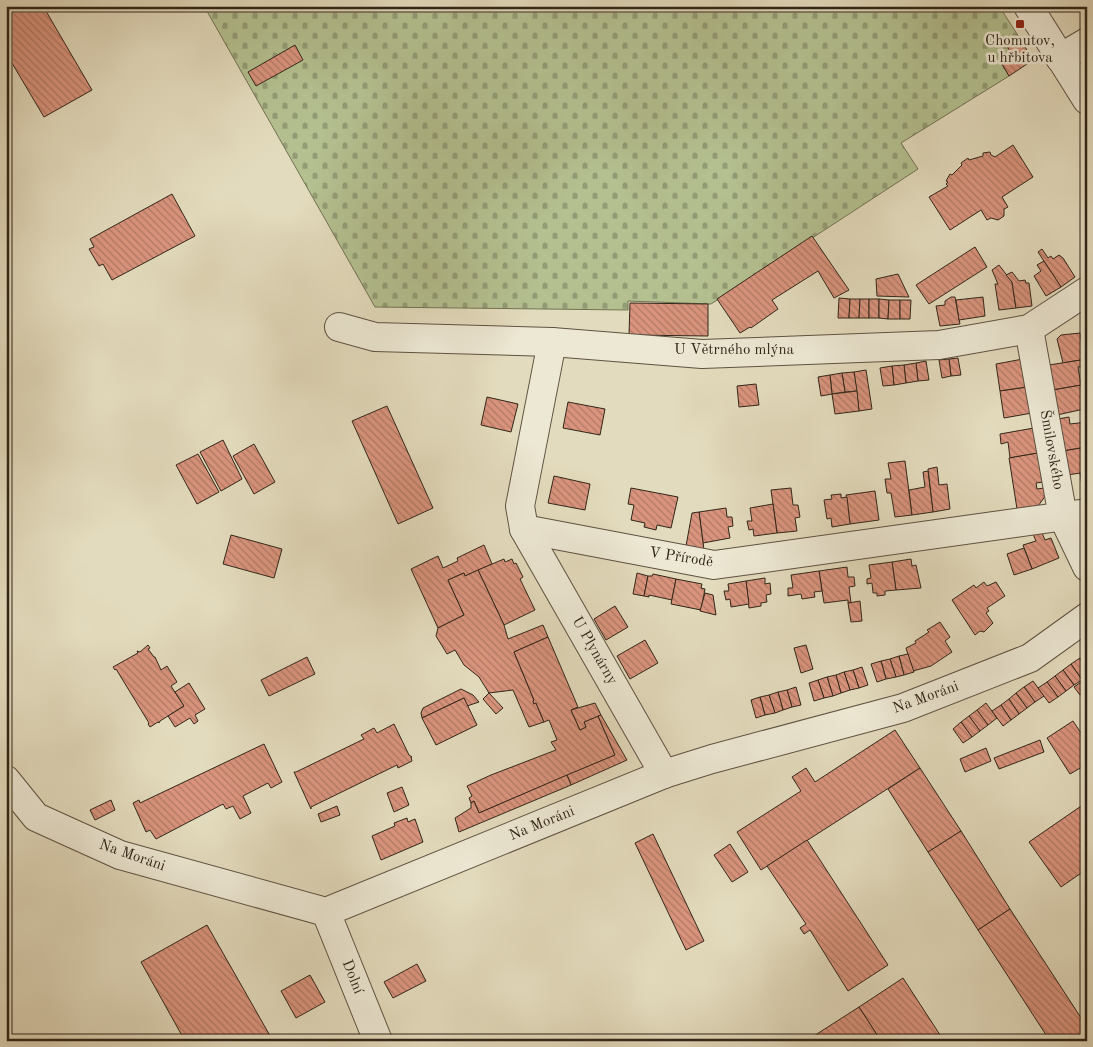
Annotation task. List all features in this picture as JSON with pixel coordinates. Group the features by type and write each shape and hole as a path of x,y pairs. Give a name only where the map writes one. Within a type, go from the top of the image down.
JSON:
{"street":[{"path":"1028,6 1087,100"},
{"path":"1060,58 1087,42"},
{"name":"U Větrného mlýna","path":"339,327 375,337 552,342 702,354 940,345 1029,329 1087,291"},
{"name":"Šmilovského","path":"1029,329 1087,567"},
{"path":"524,529 520,506 552,342"},
{"name":"V Přírodě","path":"524,529 714,565 1075,515"},
{"name":"U Plynárny","path":"524,529 664,774"},
{"name":"Na Moráni","path":"6,780 36,817 120,855 326,912 664,774 712,759 903,708 1030,658 1087,617"},
{"name":"Dolní","path":"326,912 378,1041"}],"green space":[{"path":"204,6 999,6 1019,37 1006,45 1014,57 1002,64 1009,76 901,143 918,169 711,304 628,301 628,310 375,307"}],"building":[{"path":"6,6 43,6 92,90 44,117 6,53"},
{"path":"1019,37 1033,60 1009,76 1002,64 1014,57 1006,45"},
{"path":"295,45 303,60 256,86 248,72"},
{"path":"1013,145 1033,177 1002,197 1008,207 1004,209 1004,216 998,220 991,218 987,220 981,210 950,230 929,197 948,186 946,181 950,174 952,175 962,165 961,163 968,158 969,160 983,156 983,153 990,152 995,157"},
{"path":"172,194 195,236 112,280 103,264 99,266 89,249 94,247 90,239"},
{"path":"812,236 849,290 834,298 818,271 772,300 778,309 751,328 740,333 717,299"},
{"path":"975,247 987,267 929,304 916,285"},
{"path":"1042,249 1048,258 1051,256 1053,259 1059,255 1063,258 1075,277 1061,287 1038,252"},
{"path":"1044,261 1061,287 1046,296 1034,276 1041,271 1037,265"},
{"path":"999,265 1012,282 1016,308 999,310 995,284 998,284 992,270"},
{"path":"1012,272 1019,281 1025,280 1026,283 1029,283 1032,306 1016,308 1012,282 1006,275"},
{"path":"898,274 909,297 877,296 876,279"},
{"path":"955,297 960,324 940,326 936,306 945,305 945,301"},
{"path":"983,297 985,316 959,320 956,300"},
{"path":"839,298 850,299 849,318 838,318"},
{"path":"850,299 860,299 859,318 849,318"},
{"path":"860,299 869,299 869,318 859,318"},
{"path":"869,299 879,299 879,318 869,318"},
{"path":"879,299 889,300 888,319 879,318"},
{"path":"889,300 900,300 900,319 888,319"},
{"path":"900,300 911,300 910,319 900,319"},
{"path":"630,303 708,304 708,336 629,335"},
{"path":"1080,333 1082,346 1087,346 1087,359 1063,363 1057,339 1061,335"},
{"path":"958,358 961,375 951,376 949,359"},
{"path":"949,359 951,376 942,378 939,360"},
{"path":"1023,359 1028,387 1000,391 996,364"},
{"path":"1087,359 1087,366 1078,367 1081,385 1053,390 1049,365"},
{"path":"926,361 929,380 918,381 916,363"},
{"path":"916,363 918,381 906,383 904,365"},
{"path":"904,365 906,383 894,385 892,366"},
{"path":"892,366 894,385 883,386 880,368"},
{"path":"866,370 872,409 859,411 854,372"},
{"path":"854,372 857,391 845,392 842,373"},
{"path":"842,373 845,392 832,394 830,375"},
{"path":"830,375 832,394 821,396 818,377"},
{"path":"756,384 759,405 739,407 737,386"},
{"path":"1081,385 1084,409 1057,415 1053,390"},
{"path":"1028,387 1032,413 1004,418 1000,391"},
{"path":"857,391 859,411 835,414 832,394"},
{"path":"487,397 518,404 511,432 481,425"},
{"path":"568,402 605,409 600,435 563,428"},
{"path":"387,406 433,508 398,524 352,421"},
{"path":"1069,417 1070,424 1087,422 1087,447 1063,451 1058,419"},
{"path":"1034,428 1038,453 1010,458 1008,442 1001,444 1000,434"},
{"path":"223,440 242,479 221,491 200,452"},
{"path":"254,444 275,482 254,494 233,456"},
{"path":"1087,447 1087,472 1067,475 1063,451"},
{"path":"1038,453 1043,482 1036,483 1037,489 1044,488 1046,495 1038,506 1017,509 1009,458"},
{"path":"198,454 219,492 197,504 176,465"},
{"path":"905,461 912,515 895,517 891,493 887,493 885,479 891,479 888,463"},
{"path":"937,467 939,485 947,484 950,509 933,512 928,469"},
{"path":"928,471 933,512 912,515 909,490 925,487 923,472"},
{"path":"1087,472 1087,500 1084,501 1080,473"},
{"path":"554,476 590,484 585,510 548,503"},
{"path":"631,488 678,497 671,528 657,525 656,530 644,527 645,523 631,520 634,505 628,504"},
{"path":"791,488 793,505 798,505 800,517 795,518 797,531 777,533 771,490"},
{"path":"875,491 879,520 850,524 846,495"},
{"path":"841,494 841,498 847,497 850,524 832,527 831,518 827,519 824,500 832,499 831,495"},
{"path":"773,504 777,533 754,536 753,529 749,530 747,521 752,521 750,508"},
{"path":"726,508 727,517 732,517 733,526 728,527 730,538 703,543 699,512"},
{"path":"699,512 704,550 686,546 692,513"},
{"path":"1042,533 1045,540 1051,538 1059,558 1032,569 1023,545 1036,541 1033,534"},
{"path":"231,535 282,549 274,578 223,564"},
{"path":"484,545 492,564 465,576 464,573 448,580 464,615 438,628 411,569 438,556 443,568 458,561 457,558"},
{"path":"1024,548 1032,569 1014,575 1007,554"},
{"path":"504,559 505,562 512,559 514,564 516,563 523,577 520,579 535,610 504,625 478,570"},
{"path":"911,559 912,566 916,565 921,588 896,590 892,562"},
{"path":"892,562 896,590 885,591 885,595 877,596 877,593 873,593 872,583 867,584 867,579 871,578 869,565"},
{"path":"847,567 848,577 854,577 855,586 849,587 851,603 848,603 848,600 824,603 819,571"},
{"path":"478,570 504,625 508,639 543,625 548,637 514,652 534,704 536,703 544,722 529,727 513,690 489,693 479,677 464,665 455,650 447,654 436,636 438,628 464,615 448,580 464,573 465,576"},
{"path":"819,571 822,591 814,592 815,597 802,599 801,594 788,596 788,588 793,588 791,575"},
{"path":"637,573 648,576 644,596 633,594"},
{"path":"653,574 676,579 672,600 649,595 649,597 644,596 648,576"},
{"path":"765,578 765,584 770,583 771,594 766,595 767,602 761,603 761,606 749,608 746,581"},
{"path":"676,579 702,584 701,588 705,589 701,610 671,604"},
{"path":"746,581 749,604 731,607 730,599 726,600 724,591 729,591 728,584"},
{"path":"984,582 987,586 996,582 1005,596 987,608 989,611 986,613 993,623 984,632 980,631 975,635 952,600 974,585 976,588"},
{"path":"705,593 713,595 716,615 700,611"},
{"path":"860,601 862,621 851,622 848,603"},
{"path":"615,606 628,627 606,640 594,619"},
{"path":"940,622 950,637 945,641 952,652 931,666 913,671 906,648 916,643 915,641 929,632 927,630"},
{"path":"548,637 578,707 571,710 580,730 586,727 584,722 598,716 615,755 479,813 474,801 471,803 469,798 472,796 467,786 556,750 551,742 557,740 549,720 544,722 536,703 534,704 514,652"},
{"path":"645,640 658,663 630,679 617,656"},
{"path":"148,645 150,648 148,649 155,657 161,670 167,666 177,682 171,686 184,706 150,727 116,669 113,667 138,653 137,651 140,652"},
{"path":"806,645 813,669 801,673 794,648"},
{"path":"908,654 914,672 904,675 899,656"},
{"path":"899,656 904,675 896,677 890,659"},
{"path":"307,657 315,674 269,696 261,680"},
{"path":"1080,658 1087,668 1087,676 1082,680 1071,664"},
{"path":"890,659 896,677 886,679 881,661"},
{"path":"881,661 886,679 877,682 871,664"},
{"path":"1071,664 1082,680 1074,685 1063,670"},
{"path":"862,667 868,685 859,688 853,670"},
{"path":"853,670 859,688 850,690 844,672"},
{"path":"1063,670 1074,685 1066,691 1055,676"},
{"path":"844,672 850,690 841,693 836,675"},
{"path":"836,675 841,693 833,696 827,677"},
{"path":"1055,676 1066,691 1058,697 1047,682"},
{"path":"827,677 833,696 824,698 818,680"},
{"path":"1087,678 1087,690 1080,695 1074,687"},
{"path":"818,680 824,698 814,701 809,683"},
{"path":"1033,681 1044,696 1035,702 1024,687"},
{"path":"1047,682 1058,697 1049,703 1038,688"},
{"path":"189,683 205,709 195,715 198,721 194,724 190,718 175,727 168,716 184,706 175,692"},
{"path":"796,687 801,705 792,707 787,690"},
{"path":"1024,687 1035,702 1027,708 1016,693"},
{"path":"461,689 473,695 479,702 467,706 464,698 422,718 423,708"},
{"path":"787,690 792,707 783,710 778,692"},
{"path":"778,692 783,710 775,713 769,695"},
{"path":"489,693 503,708 496,714 483,699"},
{"path":"1016,693 1027,708 1019,714 1009,699"},
{"path":"769,695 775,713 765,715 760,697"},
{"path":"760,697 765,715 756,718 751,700"},
{"path":"464,698 477,725 436,745 422,718"},
{"path":"1009,699 1019,714 1011,720 1001,705"},
{"path":"595,703 601,715 584,722 586,727 580,730 571,710"},
{"path":"986,703 997,718 988,725 977,710"},
{"path":"1001,705 1011,720 1003,726 992,711"},
{"path":"977,710 988,725 980,731 969,716"},
{"path":"601,715 627,760 571,785 567,775 615,755 598,716"},
{"path":"969,716 980,731 972,737 961,722"},
{"path":"1073,721 1087,742 1087,764 1070,774 1047,738"},
{"path":"961,722 972,737 963,743 953,729"},
{"path":"394,724 409,755 412,757 412,761 398,768 397,765 311,807 311,809 294,772 364,739 361,735 374,728 377,733"},
{"path":"895,730 920,768 761,870 737,832 801,791 792,777 806,768 815,782"},
{"path":"1040,740 1044,752 999,769 994,758"},
{"path":"264,744 282,782 271,788 268,783 243,796 251,813 240,819 233,806 226,809 223,804 156,839 150,830 146,832 133,803 139,800 140,803"},
{"path":"986,748 991,761 965,772 960,759"},
{"path":"920,768 961,831 928,852 888,789"},
{"path":"567,775 571,785 459,832 455,818 471,808 471,803 474,801 479,813"},
{"path":"402,787 409,805 394,812 387,793"},
{"path":"111,800 115,810 95,820 90,810"},
{"path":"1087,802 1087,869 1061,887 1029,842"},
{"path":"337,806 340,815 321,822 318,814"},
{"path":"407,818 408,822 415,819 423,842 381,860 372,836 395,826 394,823"},
{"path":"961,831 1010,909 978,930 928,852"},
{"path":"653,834 704,941 686,950 635,843"},
{"path":"807,840 888,965 848,991 810,930 804,934 800,928 806,924 767,866"},
{"path":"730,844 748,872 732,882 714,855"},
{"path":"1010,909 1087,1027 1087,1041 1050,1041 978,930"},
{"path":"207,925 273,1041 185,1041 141,962"},
{"path":"417,964 426,981 393,998 384,982"},
{"path":"310,975 325,1002 296,1018 281,991"},
{"path":"903,978 944,1041 881,1041 859,1007"},
{"path":"859,1007 881,1041 806,1041"}],"place":[{"name":"Chomutov, u hřbitova","path":"1020,24"}]}
